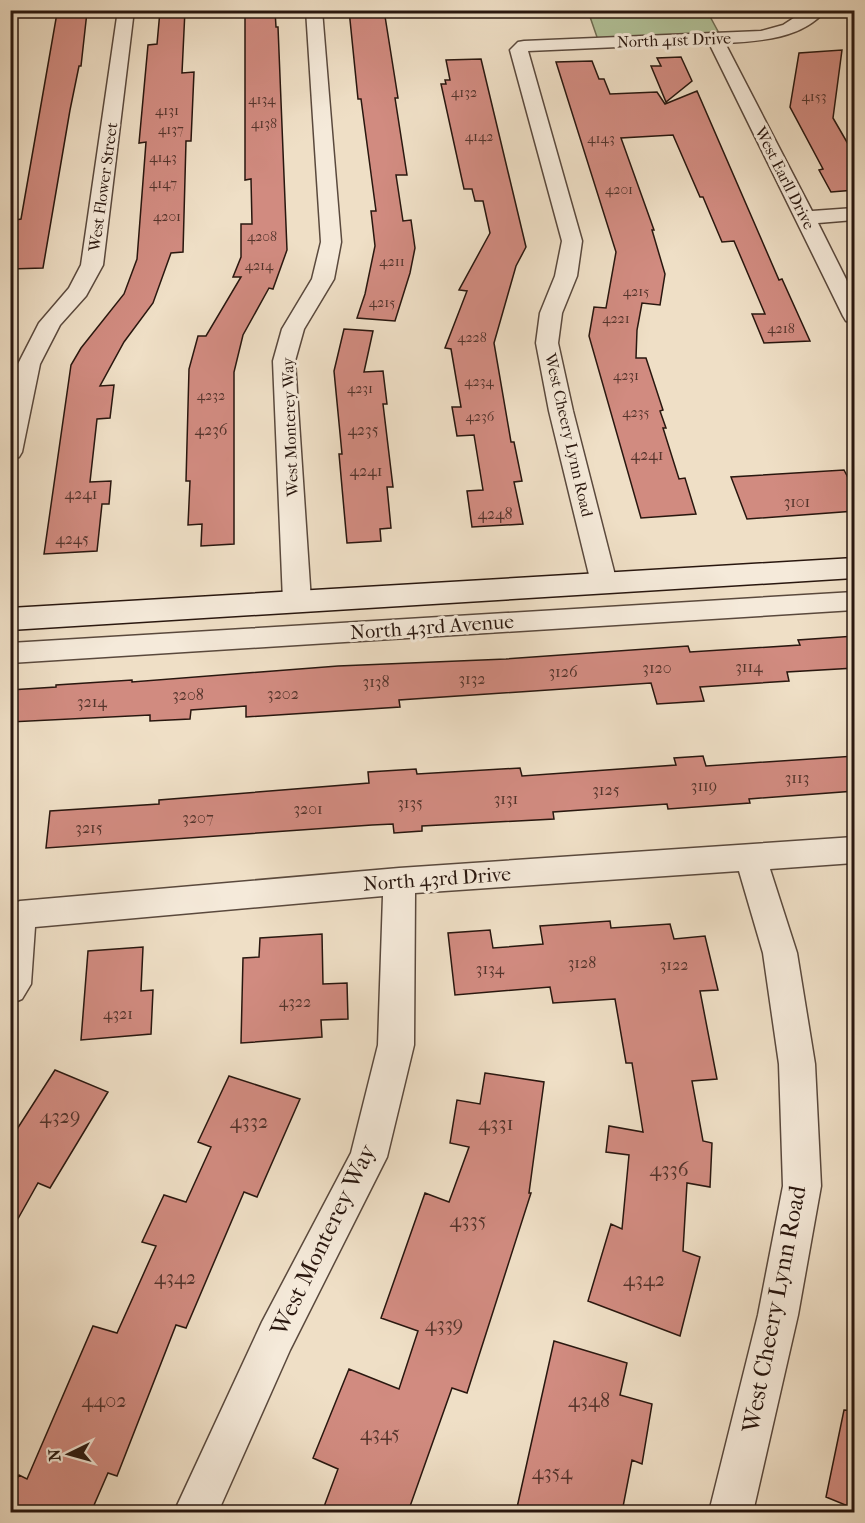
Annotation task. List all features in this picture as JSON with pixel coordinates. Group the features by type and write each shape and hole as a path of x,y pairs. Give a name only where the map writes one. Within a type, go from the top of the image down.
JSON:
{"main road":[{"name":"North 43rd Avenue","path":"10,619 855,568"}],"street":[{"name":"West Flower Street","path":"10,452 16,398 29,364 50,323 78,291 92,265 126,10"},
{"name":"West Monterey Way","path":"297,602 284,361 293,329 323,279 331,242 314,10"},
{"name":"North 41st Drive","path":"524,46 761,36 789,28 818,10"},
{"name":"West Earll Drive","path":"715,39 855,316"},
{"name":"West Cheery Lynn Road","path":"524,46 519,50 572,242 566,276 551,313 547,343 561,411 604,583"},
{"path":"805,218 855,214"},
{"name":"North 43rd Avenue","path":"10,653 855,601"},
{"name":"North 43rd Drive","path":"10,989 14,984 20,915 399,881 855,850"},
{"name":"West Cheery Lynn Road","path":"731,1512 778,1315 802,1186 797,1064 782,964 751,858"},
{"name":"West Monterey Way","path":"196,1512 276,1336 368,1157 396,1045 399,881"}],"green space":[{"path":"588,11 707,11 720,35 598,40"}],"building":[{"path":"185,10 182,73 194,72 191,141 186,141 183,252 171,253 153,303 124,342 100,386 114,385 110,418 97,419 90,482 111,481 109,504 102,504 97,551 44,554 71,365 81,348 124,294 137,259 146,142 139,143 148,45 157,44 160,11"},
{"path":"245,10 275,10 276,27 278,27 287,250 273,289 269,288 243,335 234,372 234,544 201,546 202,524 188,525 190,481 186,481 189,369 198,336 206,336 241,277 233,277 241,257 241,224 252,224 251,179 245,180"},
{"path":"349,10 384,10 398,98 395,98 407,175 396,175 403,221 411,220 415,248 395,321 357,318 365,294 375,246 371,211 376,211 361,99 358,99"},
{"path":"87,12 81,66 79,66 70,110 43,268 10,269 10,244 15,220 21,219 57,13"},
{"path":"842,50 833,118 855,156 855,190 831,192 819,170 823,169 790,107 799,53"},
{"path":"681,57 692,81 666,102 651,66 661,66 657,58"},
{"path":"481,59 526,247 516,266 494,343 511,442 514,442 522,481 514,482 523,524 472,527 467,491 483,490 474,435 457,436 452,407 461,407 451,349 445,348 467,291 459,290 490,233 483,201 475,201 472,189 464,189 441,84 446,84 445,80 450,80 446,60"},
{"path":"592,61 599,79 604,79 610,94 657,92 665,104 697,91 779,280 782,279 810,341 764,343 752,314 765,314 734,241 722,242 673,135 621,138 654,230 652,230 665,274 660,305 642,303 637,330 636,358 646,358 663,410 660,411 666,428 663,428 679,479 685,478 696,514 641,518 589,336 594,307 606,308 616,252 556,62"},
{"path":"344,329 373,331 364,372 383,371 387,404 383,404 393,487 387,487 391,528 380,529 381,541 347,543 334,371"},
{"path":"844,470 855,491 855,511 747,519 731,477"},
{"path":"855,636 855,668 787,672 789,681 700,687 704,701 657,704 651,683 399,700 400,707 246,717 246,706 191,710 190,719 150,721 150,715 10,722 10,690 56,687 56,685 688,646 690,652 800,645 798,640"},
{"path":"703,756 706,766 855,756 855,791 749,799 750,803 668,809 667,804 553,812 554,819 422,826 422,831 394,833 393,824 46,848 50,811 159,804 159,800 369,783 368,772 416,769 417,774 520,768 522,776 676,765 674,758"},
{"path":"610,921 611,928 670,924 674,939 705,936 718,990 700,991 717,1079 692,1081 703,1141 712,1143 710,1187 687,1183 683,1251 700,1257 680,1336 588,1301 611,1224 622,1229 629,1155 606,1152 609,1126 643,1132 632,1063 626,1063 615,999 553,1003 550,987 455,995 448,933 490,930 493,948 543,944 540,926"},
{"path":"322,934 323,984 347,983 348,1019 321,1020 322,1037 241,1043 243,958 259,957 260,938"},
{"path":"143,947 141,991 153,990 151,1034 81,1040 88,951"},
{"path":"55,1070 108,1092 50,1188 38,1183 10,1233 10,1140"},
{"path":"485,1073 544,1082 529,1193 531,1193 467,1393 452,1388 408,1512 322,1512 338,1469 313,1458 349,1369 399,1389 418,1331 381,1318 425,1193 449,1202 469,1147 450,1143 457,1100 480,1104"},
{"path":"229,1076 300,1099 257,1197 244,1192 186,1328 176,1325 117,1476 108,1473 91,1512 10,1512 10,1493 19,1475 27,1479 93,1326 117,1333 156,1246 142,1242 164,1195 186,1202 211,1147 198,1142"},
{"path":"554,1341 627,1363 620,1395 652,1404 642,1464 632,1460 622,1512 516,1512"},
{"path":"844,1410 855,1411 855,1509 826,1497"}]}
